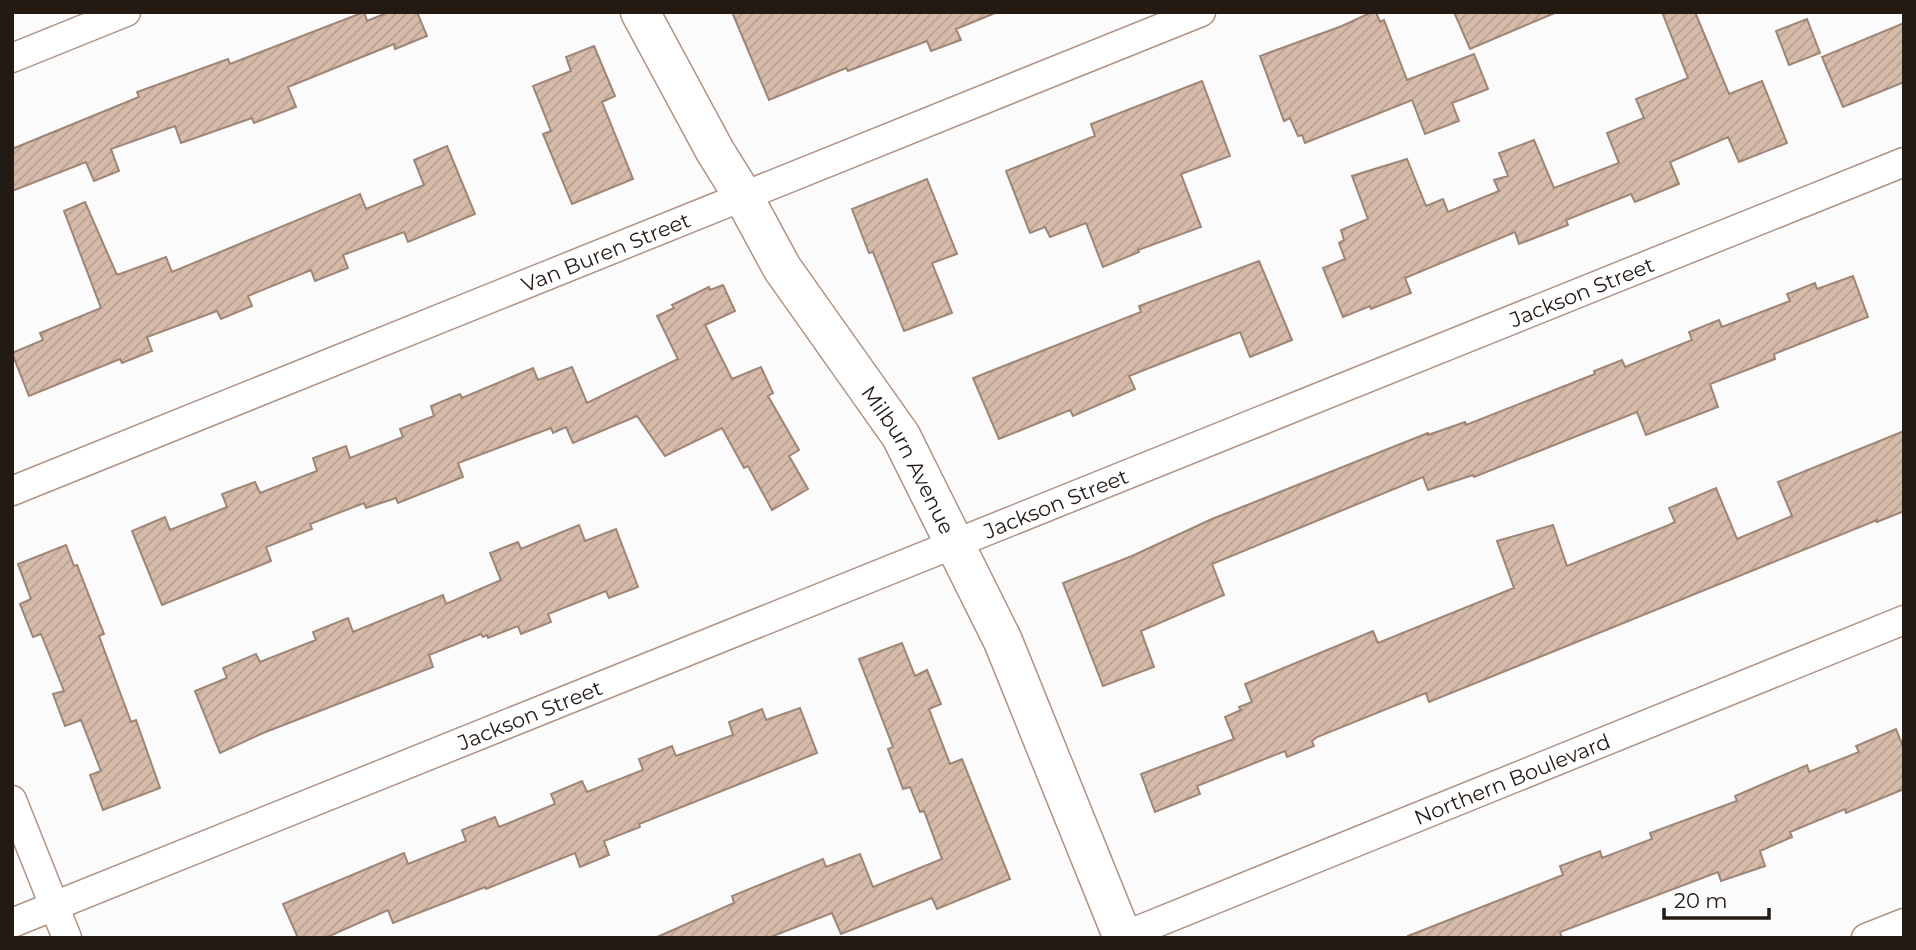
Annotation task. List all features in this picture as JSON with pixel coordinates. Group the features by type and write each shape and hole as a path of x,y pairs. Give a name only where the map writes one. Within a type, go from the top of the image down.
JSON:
{"main road":[{"name":"Milburn Avenue","path":"640,12 782,268 901,436 1003,641 1122,937"}],"street":[{"path":"12,58 126,12"},
{"name":"Van Buren Street","path":"12,491 1201,12"},
{"name":"Jackson Street","path":"12,923 1904,162"},
{"name":"Northern Boulevard","path":"1122,937 1904,620"},
{"path":"12,800 67,938"},
{"path":"1866,938 1904,923"}],"building":[{"path":"364,12 367,21 389,12 417,12 427,36 395,49 394,44 288,87 296,107 254,123 252,118 181,143 175,126 111,149 119,171 94,181 86,162 12,191 12,149 139,97 137,92 228,59 230,64"},
{"path":"732,12 995,13 956,29 961,40 931,51 927,41 848,71 846,68 769,100"},
{"path":"1376,12 1380,22 1384,20 1407,80 1474,54 1488,89 1452,103 1459,121 1425,134 1412,100 1305,143 1302,135 1298,136 1290,118 1284,121 1260,56"},
{"path":"1454,12 1557,12 1470,49"},
{"path":"1662,12 1695,12 1729,94 1762,81 1787,143 1739,162 1728,137 1670,162 1679,184 1635,202 1631,194 1566,220 1568,225 1519,244 1515,232 1405,278 1411,293 1343,317 1323,268 1345,259 1339,243 1344,240 1341,230 1368,219 1352,176 1407,159 1426,206 1443,199 1448,212 1499,191 1494,180 1508,176 1499,153 1534,140 1554,188 1619,163 1607,133 1644,118 1636,99 1688,78"},
{"path":"1807,19 1820,53 1789,65 1776,31"},
{"path":"1904,23 1904,82 1843,107 1822,57"},
{"path":"594,46 615,96 602,102 633,179 572,204 543,134 551,131 533,86 571,71 566,57"},
{"path":"1202,81 1230,156 1181,174 1201,227 1138,250 1139,252 1103,267 1086,223 1050,237 1045,227 1030,233 1006,171 1095,136 1091,124"},
{"path":"447,146 475,214 408,242 404,232 343,255 348,268 315,281 311,270 248,296 252,306 221,319 217,311 147,337 152,351 122,363 120,359 29,396 12,353 43,340 40,333 101,308 64,211 85,202 117,275 166,257 172,272 360,194 366,209 424,185 414,160"},
{"path":"927,179 957,254 932,263 952,313 904,331 873,252 869,253 852,209"},
{"path":"1259,261 1292,340 1250,357 1240,332 1129,376 1135,389 1073,416 1070,410 999,439 973,378 1141,312 1139,306"},
{"path":"1853,276 1868,317 1774,354 1775,359 1710,384 1718,407 1646,435 1637,412 1474,477 1473,475 1428,490 1423,477 1212,564 1224,595 1141,631 1154,667 1103,686 1063,583 1132,556 1212,519 1428,433 1465,422 1466,425 1595,374 1594,371 1622,360 1625,367 1692,340 1689,332 1719,320 1722,327 1790,301 1787,294 1815,283 1817,289"},
{"path":"723,285 735,311 705,325 732,379 761,367 773,393 768,396 799,450 789,456 808,489 772,510 748,466 744,468 722,428 665,456 637,416 573,443 566,427 553,433 551,428 458,463 463,477 398,503 396,498 366,508 364,503 310,524 312,529 266,547 271,561 162,605 132,531 165,517 170,530 227,507 222,494 255,482 260,493 317,471 313,458 346,446 350,458 403,437 400,429 434,416 431,406 460,394 462,398 533,368 538,380 572,367 587,403 678,359 657,316 674,308 672,305 709,287 710,290"},
{"path":"1904,431 1904,511 1429,702 1426,693 1317,737 1312,741 1314,746 1287,757 1285,751 1197,786 1200,794 1155,812 1141,774 1234,739 1225,717 1252,702 1245,684 1373,631 1378,643 1514,588 1497,541 1553,525 1567,566 1675,522 1669,508 1716,488 1737,539 1792,516 1778,482"},
{"path":"579,525 585,541 616,529 638,587 609,598 606,591 548,614 551,622 521,634 518,626 488,638 487,635 483,637 481,634 429,655 433,667 263,733 220,753 195,691 227,678 223,668 256,654 260,662 316,640 313,632 348,618 353,632 443,595 446,604 501,580 490,553 518,542 521,549"},
{"path":"66,545 74,566 77,565 104,634 99,636 131,722 136,720 160,788 103,810 90,775 101,771 81,720 65,726 53,694 64,691 41,634 33,637 20,604 31,599 18,564"},
{"path":"902,643 915,676 927,670 941,704 929,709 950,764 962,759 1010,879 937,909 932,898 841,934 832,913 768,938 655,938 734,903 732,896 823,859 826,867 860,854 873,887 942,859 924,811 920,812 910,787 903,789 888,749 893,747 859,659"},
{"path":"800,708 817,753 639,824 640,827 604,841 609,855 580,867 575,853 393,923 388,910 325,938 298,938 283,904 404,853 408,864 466,841 462,830 495,817 499,827 555,804 551,794 582,781 587,792 643,770 639,759 672,746 676,756 733,735 729,722 762,709 766,720"},
{"path":"1896,729 1904,749 1904,789 1846,813 1845,809 1790,832 1792,837 1760,851 1765,866 1721,881 1718,872 1560,932 1562,938 1408,938 1563,875 1560,866 1600,851 1602,858 1652,839 1650,833 1737,801 1735,796 1807,765 1809,772 1859,752 1856,746"}]}
